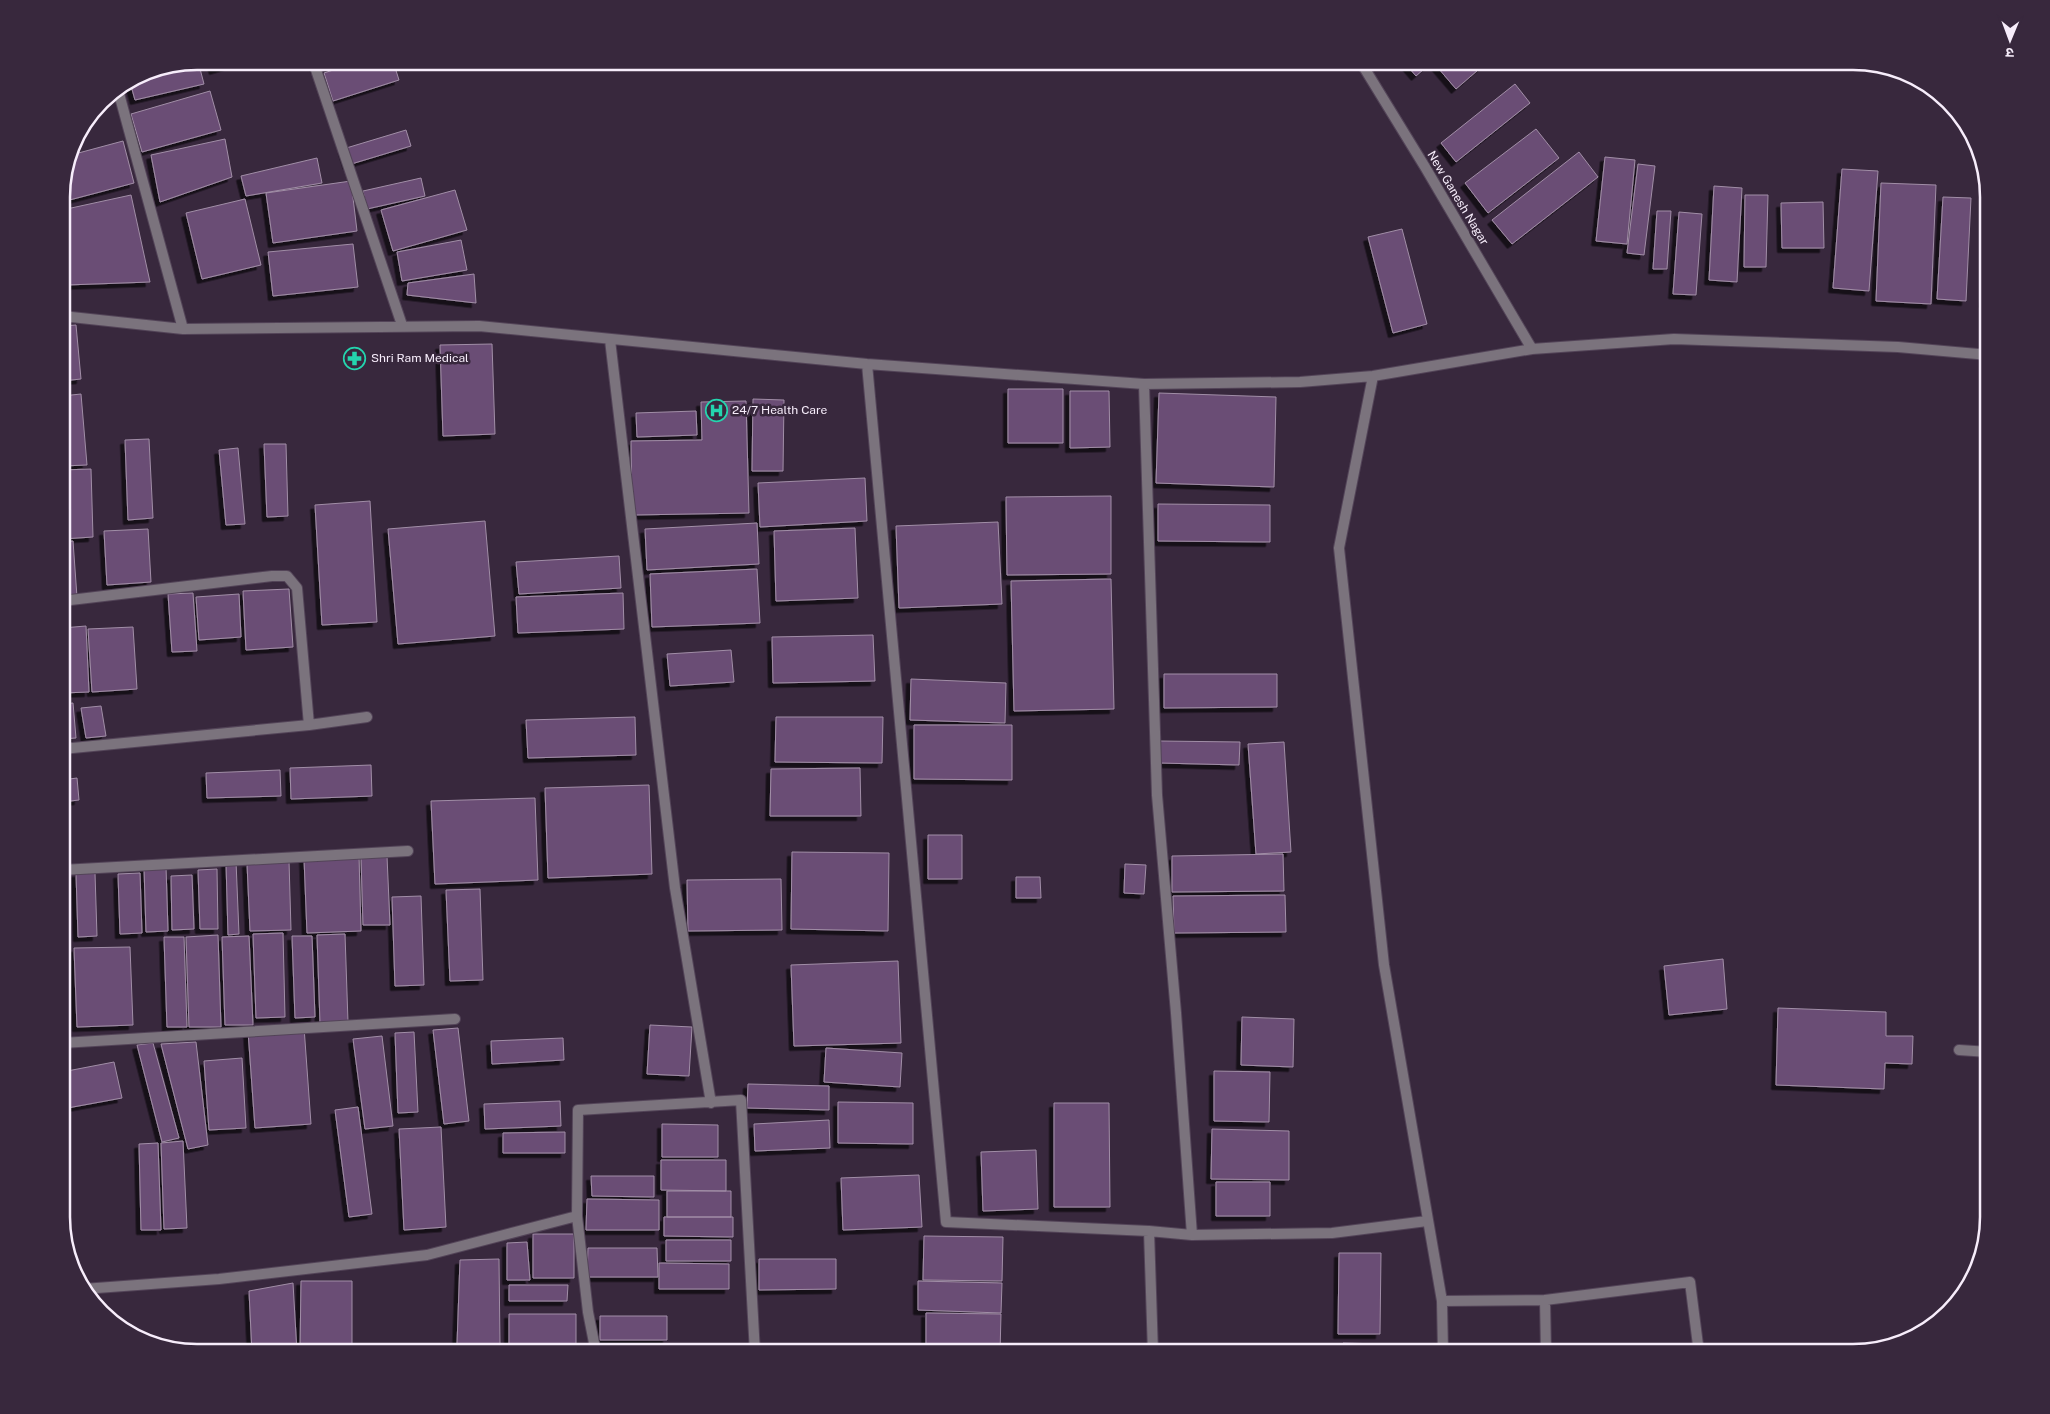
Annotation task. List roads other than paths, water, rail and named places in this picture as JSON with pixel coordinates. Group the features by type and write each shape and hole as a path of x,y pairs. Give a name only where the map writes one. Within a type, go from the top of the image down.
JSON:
{"street":[{"path":"316,70 402,326"},
{"name":"New Ganesh Nagar","path":"1366,70 1426,166 1532,349"},
{"path":"120,96 183,328"},
{"path":"70,317 183,328 479,326 867,364 1144,384 1300,382 1373,376 1532,349 1674,339 1898,347 1980,354"},
{"path":"610,340 675,888 711,1103"},
{"path":"867,364 946,1222 1150,1231 1192,1235 1332,1233 1427,1221"},
{"path":"1373,376 1339,548 1384,965 1442,1301 1443,1344"},
{"path":"1144,384 1157,795 1176,1014 1192,1235"},
{"path":"70,600 272,576 287,576 297,588 309,725"},
{"path":"70,748 309,725 367,717"},
{"path":"70,870 408,850"},
{"path":"70,1043 455,1019"},
{"path":"1959,1050 1980,1051"},
{"path":"594,1344 588,1312 577,1216 578,1110 741,1100 755,1344"},
{"path":"92,1287 219,1279 427,1255 577,1216"},
{"path":"1150,1231 1153,1344"},
{"path":"1442,1301 1545,1300 1690,1282 1698,1344"},
{"path":"1545,1300 1546,1344"}],"place":[{"name":"Shri Ram Medical","path":"355,358"},
{"name":"24/7 Health Care","path":"716,410"}]}
